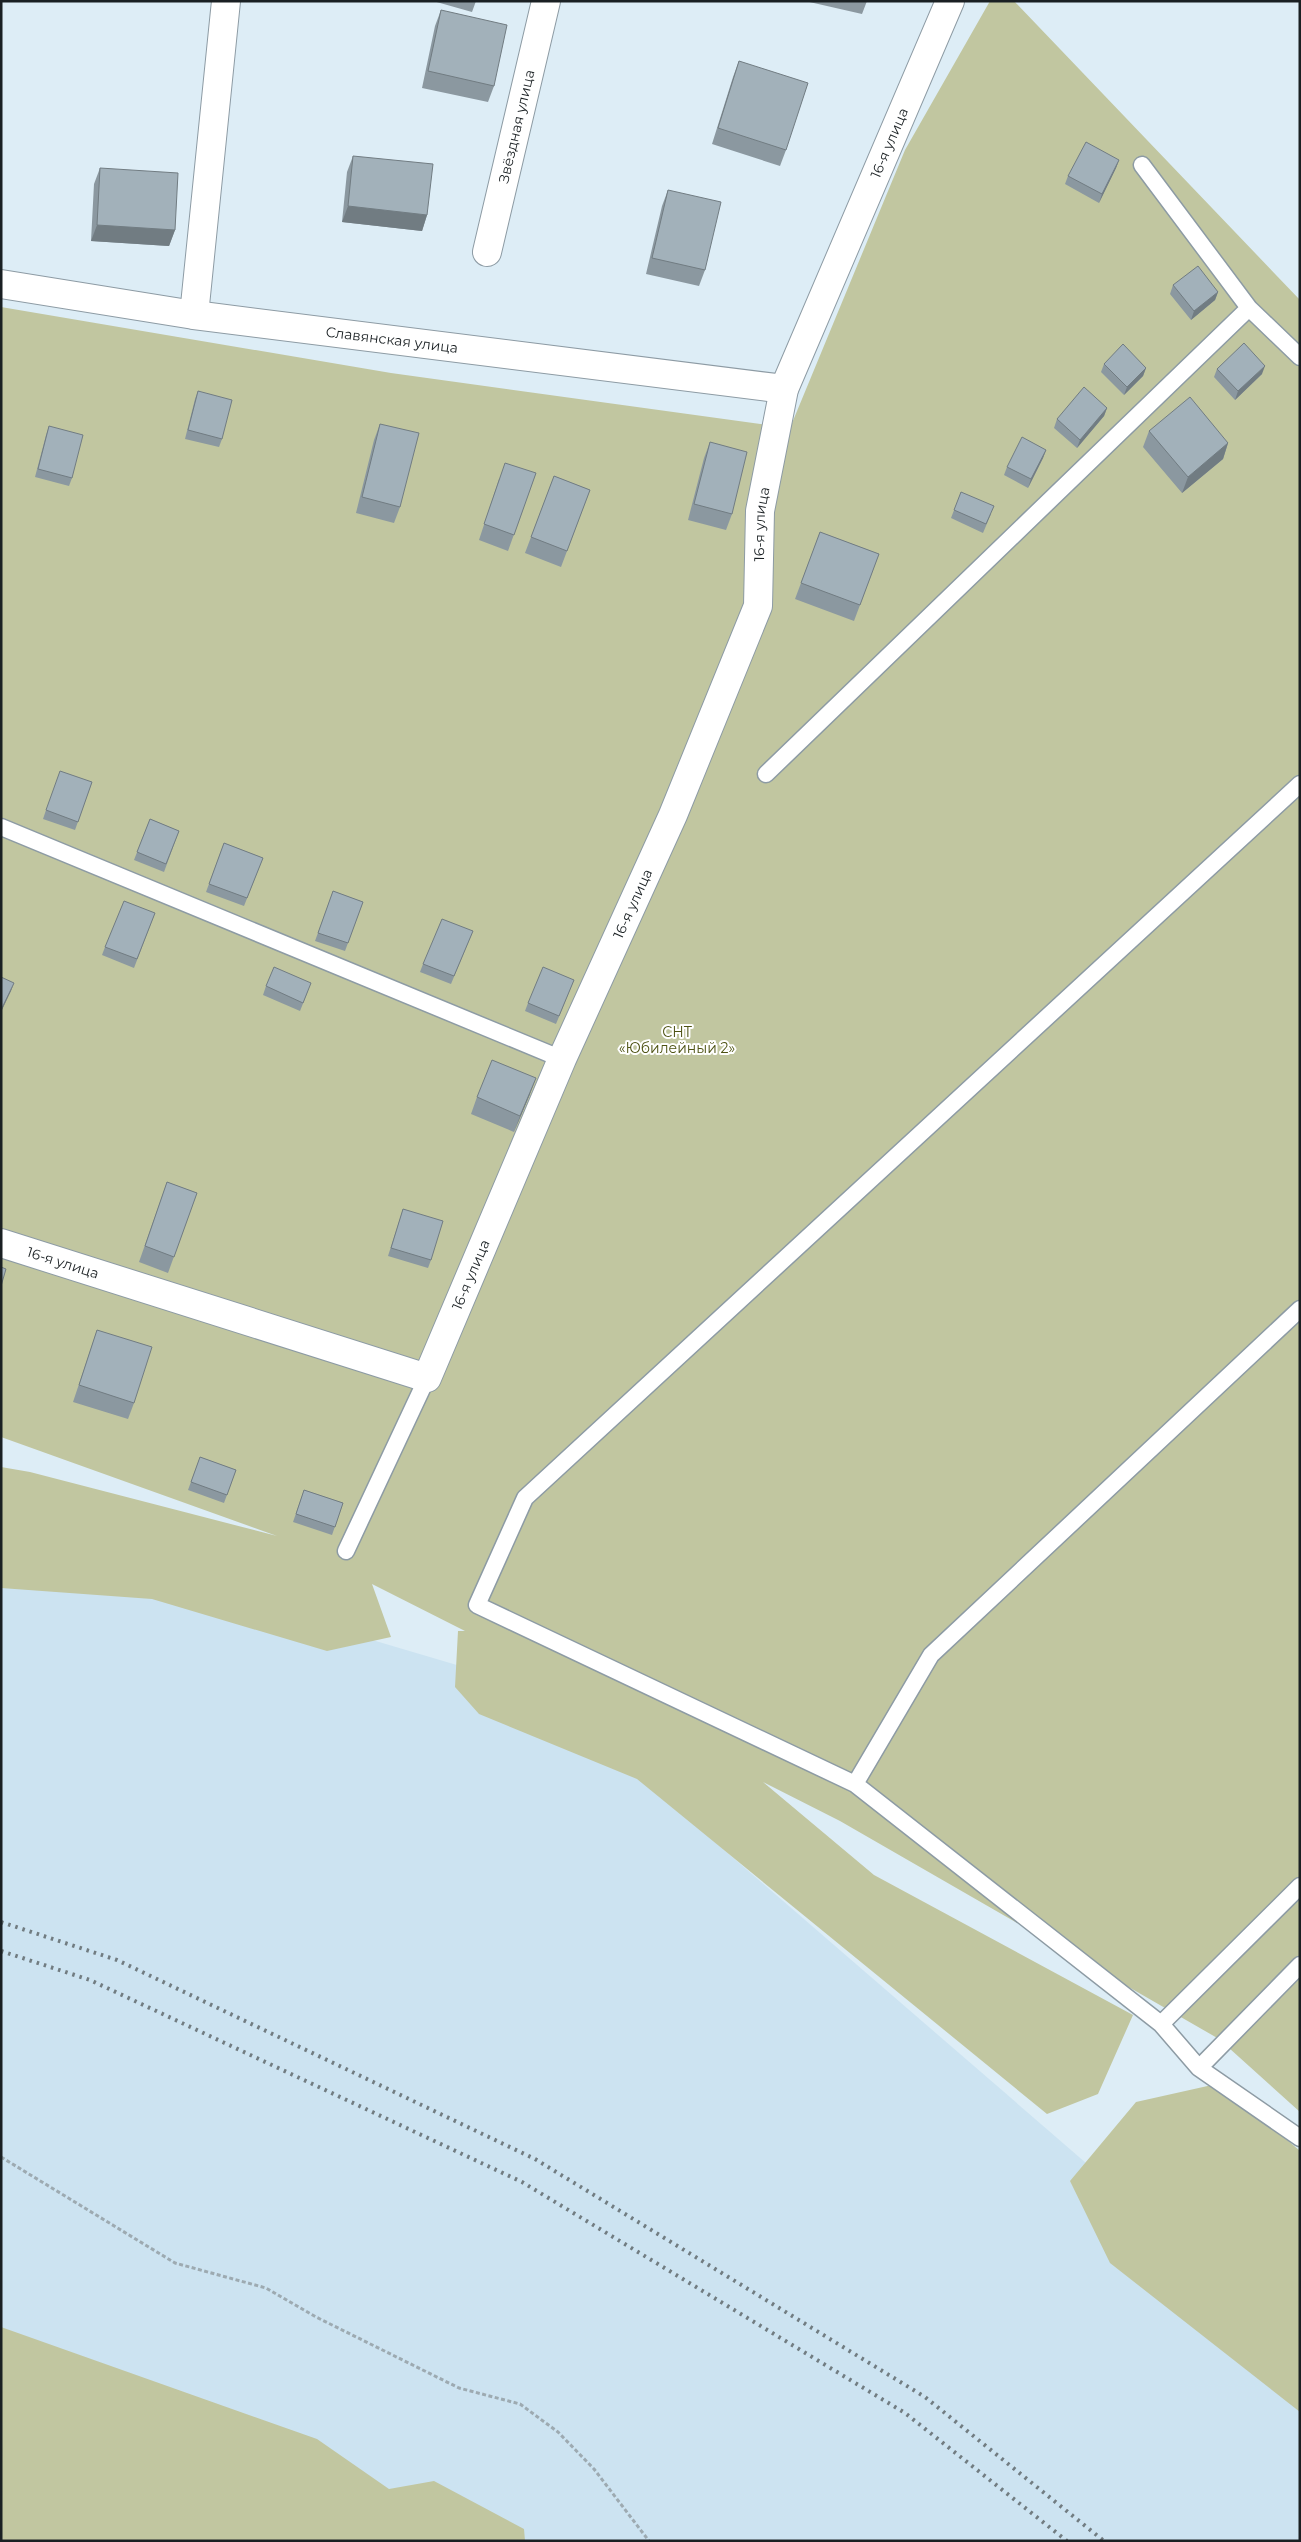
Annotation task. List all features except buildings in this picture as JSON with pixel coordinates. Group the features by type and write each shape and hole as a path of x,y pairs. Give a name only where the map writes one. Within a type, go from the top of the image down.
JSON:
{"street":[{"path":"194,315 226,1"},
{"name":"Звёздная улица","path":"487,252 546,1"},
{"name":"16-я улица","path":"1,1243 427,1378 562,1059 673,815 758,606 760,511 784,389 950,1"},
{"name":"Славянская улица","path":"1,284 194,315 784,389"}],"lane":[{"path":"1142,165 1249,308 1300,357"},
{"path":"766,774 1249,308"},
{"path":"1300,784 525,1498 476,1605 856,1784 1160,2024 1199,2068 1300,2138"},
{"path":"1,826 562,1059"},
{"path":"856,1784 931,1655 1300,1309"},
{"path":"346,1551 427,1378"},
{"path":"1160,2024 1300,1886"},
{"path":"1199,2068 1300,1966"}],"path":[{"path":"1,2157 175,2263 266,2288 316,2317 459,2388 520,2404 558,2432 594,2469 650,2541"}],"shaded area":[{"path":"1,1550 186,1585 538,1689 1300,2348 1300,2541 512,2541 1,2353"}],"green space":[{"name":"СНТ «Юбилейный 2»","path":"990,1 1014,1 1300,300 1300,2112 1219,2039 840,1821 763,1782 874,1875 1133,2015 1098,2094 1047,2114 637,1779 479,1714 455,1687 458,1631 465,1631 372,1584 391,1637 327,1651 152,1599 1,1588 1,1467 30,1472 277,1536 1,1437 1,307 391,373 790,428 905,150"},
{"path":"1221,2083 1300,2151 1300,2412 1110,2263 1070,2181 1136,2102"},
{"path":"1,2327 317,2439 389,2489 434,2481 524,2529 525,2541 1,2541"}],"railway":[{"path":"1,1922 117,1960 535,2159 925,2397 1104,2541"},
{"path":"1,1951 90,1980 522,2182 905,2413 1067,2541"}]}
